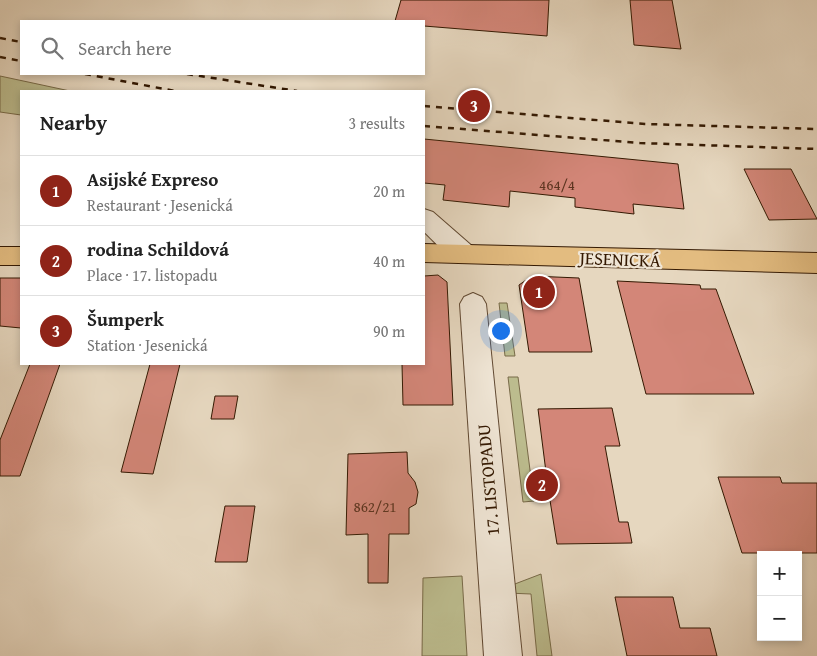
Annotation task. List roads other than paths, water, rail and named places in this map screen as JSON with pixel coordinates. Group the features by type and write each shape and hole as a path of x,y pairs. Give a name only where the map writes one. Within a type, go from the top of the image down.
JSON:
{"main road":[{"name":"JESENICKÁ","path":"425,253 817,263"},
{"path":"0,256 20,256"}],"street":[{"path":"425,219 463,253"},
{"name":"17. LISTOPADU","path":"473,304 503,656"}],"railway":[{"path":"0,38 20,42"},
{"path":"0,57 20,61"},
{"path":"90,75 170,90"},
{"path":"193,75 291,90"},
{"path":"425,106 645,124 817,129"},
{"path":"425,126 640,143 817,149"}],"place":[{"name":"Šumperk","path":"474,106"},
{"name":"Asijské Expreso","path":"539,292"},
{"name":"rodina Schildová","path":"542,485"}]}
